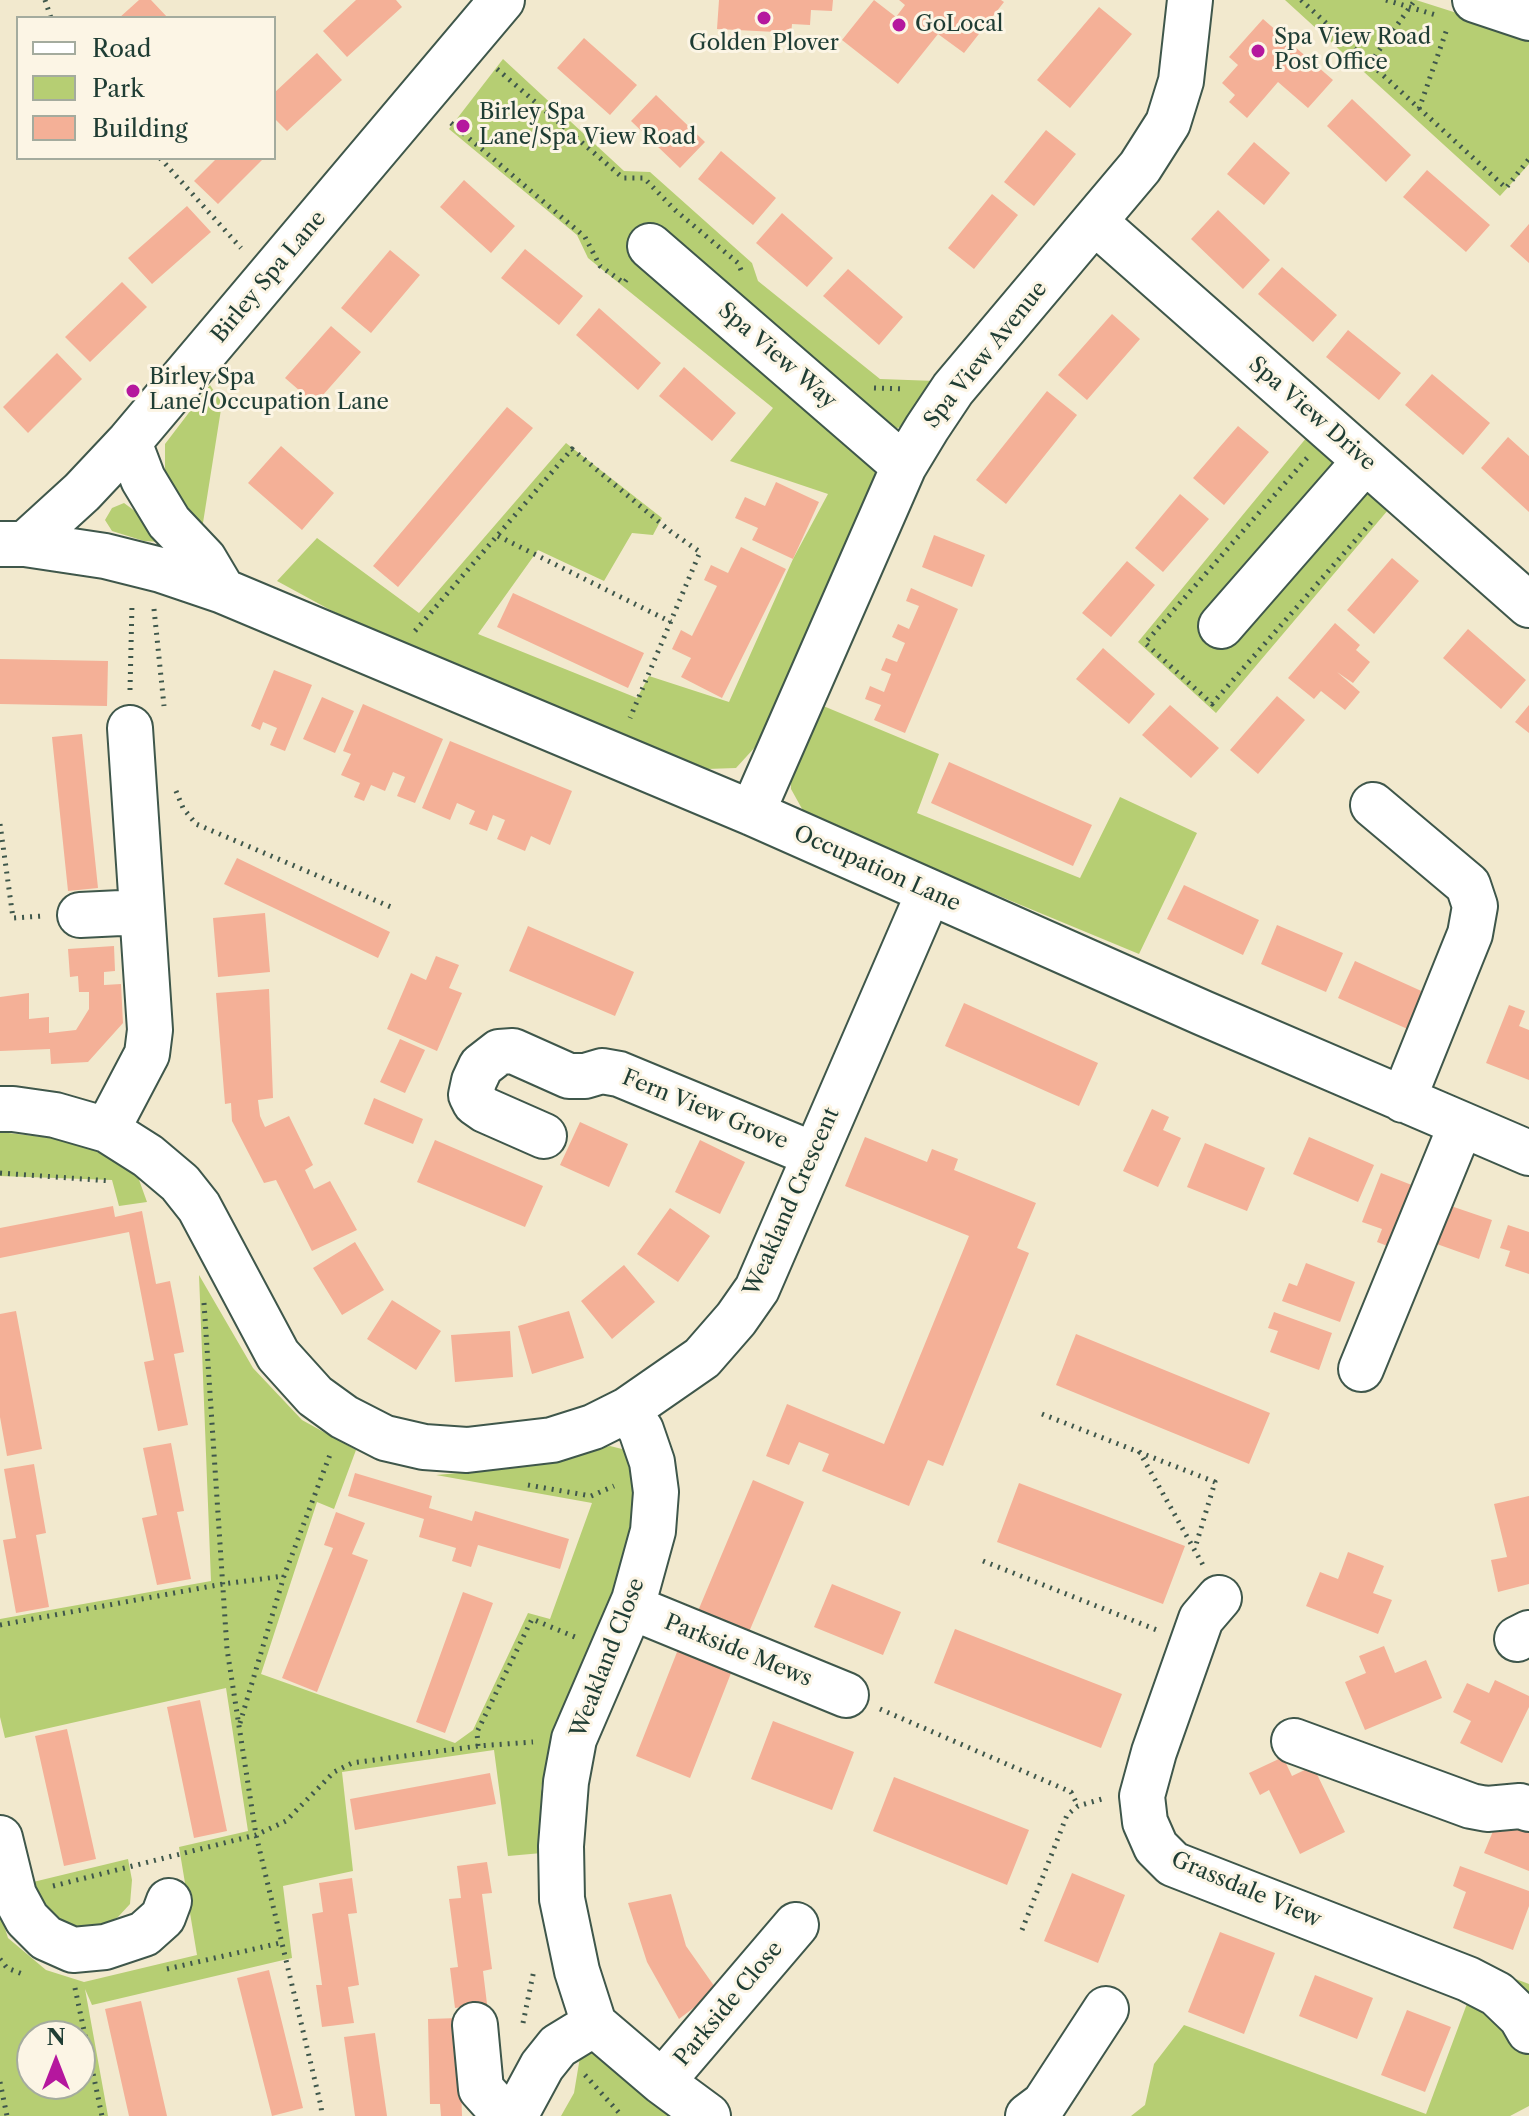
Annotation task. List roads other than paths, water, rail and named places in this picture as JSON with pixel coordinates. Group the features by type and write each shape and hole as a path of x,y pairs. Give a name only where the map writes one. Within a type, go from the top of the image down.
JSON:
{"street":[{"name":"Birley Spa Lane","path":"12,544 82,492 129,442 502,0"},
{"name":"Spa View Avenue","path":"752,813 904,466 953,389 1096,223 1140,167 1168,123 1181,81 1190,0"},
{"path":"1463,10 1529,18"},
{"name":"Spa View Drive","path":"1096,223 1529,605"},
{"name":"Spa View Way","path":"650,246 904,466"},
{"path":"129,442 143,479 169,522 204,559 223,591"},
{"path":"1221,626 1365,461"},
{"name":"Occupation Lane","path":"12,544 105,556 140,579 223,591 752,813 1529,1153"},
{"path":"107,1130 147,1054 150,1030 142,912 148,724"},
{"path":"1373,805 1468,885 1475,906 1470,934 1403,1100"},
{"name":"Weakland Crescent","path":"0,1109 55,1115 107,1130 148,1156 180,1183 199,1207 278,1355 315,1396 344,1417 385,1438 424,1447 467,1450 552,1440 593,1427 627,1410 702,1358 757,1289 929,892"},
{"path":"80,915 142,912"},
{"name":"Fern View Grove","path":"544,1136 475,1103 471,1095 481,1066 499,1052 513,1051 569,1076 602,1071 619,1074 815,1155"},
{"path":"1361,1369 1461,1125"},
{"name":"Weakland Close","path":"576,2035 577,1971 562,1899 561,1846 566,1782 574,1739 631,1607 653,1531 656,1492 652,1462 641,1430 627,1410"},
{"name":"Grassdale View","path":"1219,1598 1201,1619 1154,1752 1142,1796 1145,1822 1156,1847 1173,1864 1468,1979 1497,1994 1521,2017 1529,2031"},
{"name":"Parkside Mews","path":"631,1607 846,1695"},
{"path":"1294,1741 1471,1806 1487,1809 1520,1806 1529,1809"},
{"path":"0,1838 14,1895 27,1919 79,1975 105,1947 144,1934 163,1917 169,1901"},
{"name":"Parkside Close","path":"662,2082 796,1925"},
{"path":"1028,2116 1044,2104 1106,2009"},
{"path":"475,2025 481,2089 488,2099 512,2116 542,2066 576,2035"},
{"name":"Parkside Close","path":"576,2035 662,2082 708,2116"}],"place":[{"name":"Golden Plover","path":"764,18"},
{"name":"GoLocal","path":"899,25"},
{"name":"Spa View Road Post Office","path":"1258,51"},
{"name":"Birley Spa Lane/Spa View Road","path":"463,126"},
{"name":"Birley Spa Lane/Occupation Lane","path":"133,391"}]}
